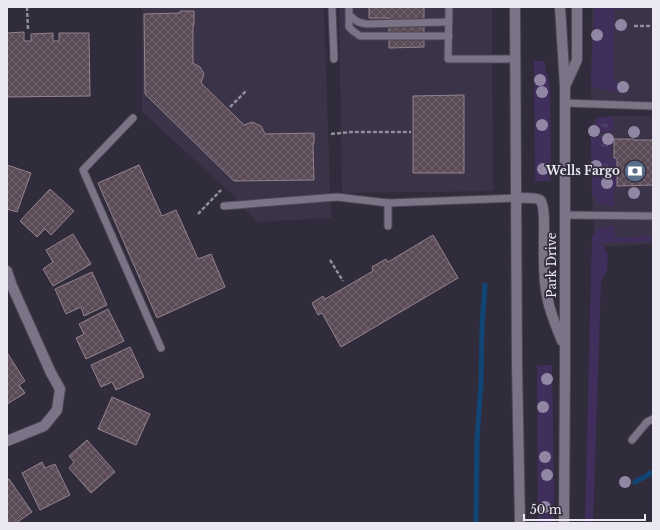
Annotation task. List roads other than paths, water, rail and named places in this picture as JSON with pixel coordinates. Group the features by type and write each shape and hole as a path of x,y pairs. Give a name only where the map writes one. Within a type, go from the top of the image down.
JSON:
{"main road":[{"path":"515,7 517,366 520,523"},
{"name":"Park Drive","path":"560,7 565,86 564,523"},
{"path":"565,86 577,60 577,7"},
{"path":"516,198 536,198 542,203 548,301 565,349"},
{"path":"7,271 51,373 60,389 57,410 44,426 7,441"}],"lane":[{"path":"332,7 334,59"},
{"path":"350,7 349,27 353,32 360,36 449,36"},
{"path":"449,7 448,59 515,59"},
{"path":"349,15 358,22 366,24 449,22"},
{"path":"565,103 653,106"},
{"path":"133,118 83,170 161,348"},
{"path":"224,206 337,196 388,203 516,198"},
{"path":"388,203 388,226"},
{"path":"565,215 653,216"},
{"path":"632,440 647,422 653,419"}],"waterway":[{"path":"476,523 477,438 481,385 482,327 485,285"},
{"path":"635,482 653,472"}],"place":[{"name":"Wells Fargo","path":"635,171"}]}
